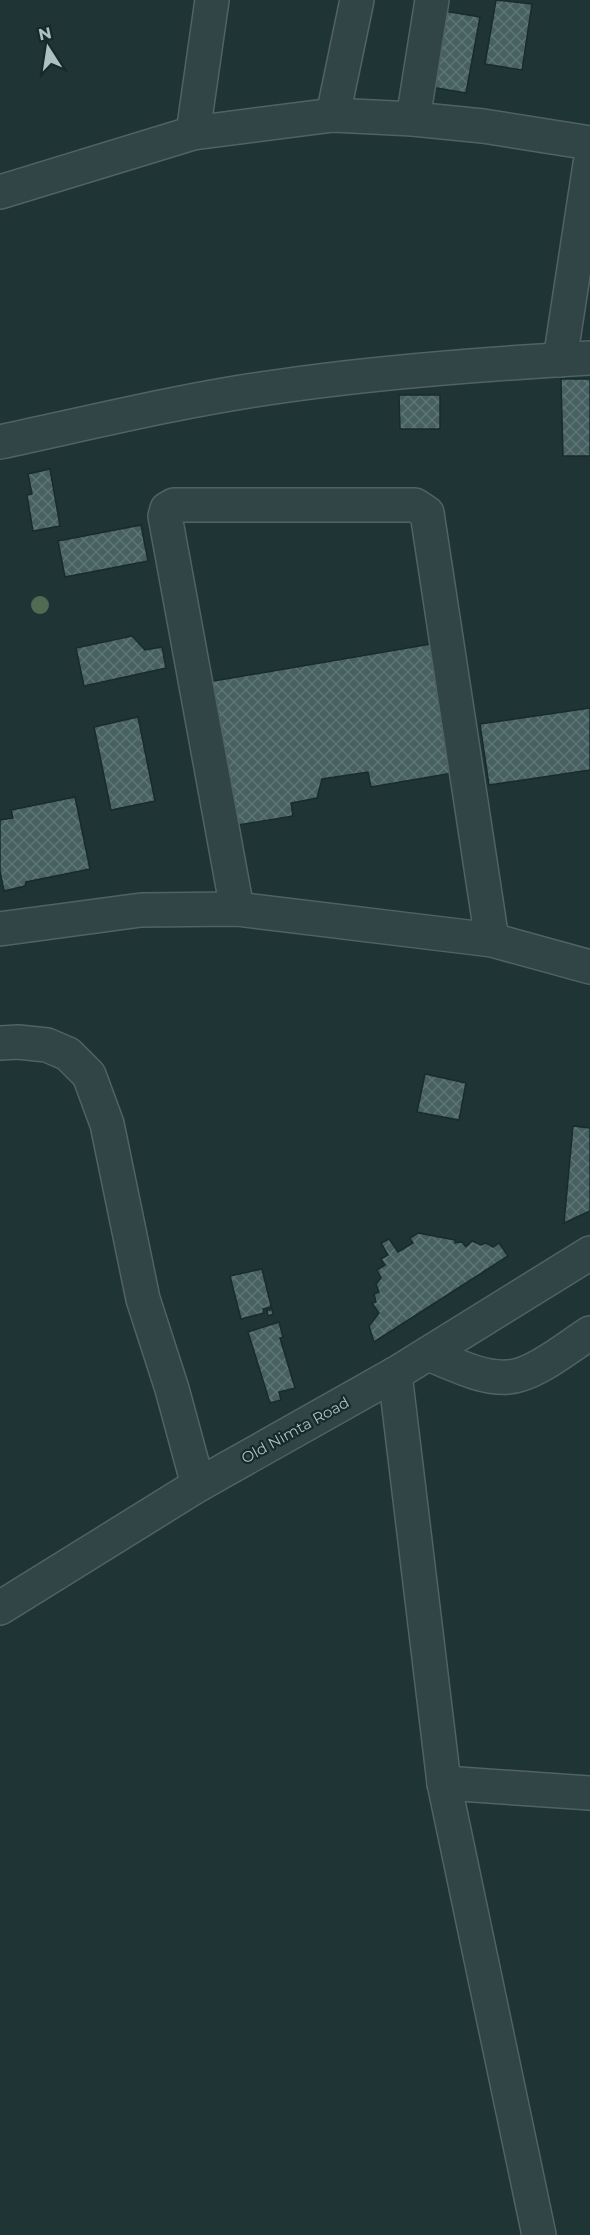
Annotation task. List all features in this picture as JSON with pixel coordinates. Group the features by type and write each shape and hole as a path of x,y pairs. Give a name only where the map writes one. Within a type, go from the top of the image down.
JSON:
{"street":[{"path":"193,133 212,0"},
{"path":"333,115 357,0"},
{"path":"413,119 432,0"},
{"path":"0,192 193,133 333,115 413,119 483,126 590,143"},
{"path":"0,442 197,400 266,388 363,375 575,359 590,164"},
{"path":"237,909 165,516 167,509 174,505 415,505 427,513 492,940"},
{"path":"0,929 141,910 237,909 492,940 590,967"},
{"path":"0,1043 18,1042 47,1046 68,1054 89,1075 107,1124 143,1299 172,1389 198,1485"},
{"name":"Old Nimta Road","path":"0,1608 198,1485 395,1374 590,1253"},
{"path":"428,1354 488,1376 509,1377 529,1372 590,1333"},
{"path":"395,1374 444,1783 539,2235"},
{"path":"444,1783 590,1793"}],"building":[{"path":"496,0 532,4 522,70 485,64"},
{"path":"444,11 480,17 466,93 431,87"},
{"path":"561,379 590,379 590,456 563,456"},
{"path":"399,395 440,395 440,429 400,429"},
{"path":"50,469 60,526 33,531 27,495 32,494 28,474"},
{"path":"141,525 148,561 65,577 58,541"},
{"path":"132,636 145,650 162,647 166,668 84,686 76,648"},
{"path":"431,644 453,773 371,787 368,772 322,779 317,798 291,803 293,816 232,826 208,682"},
{"path":"590,708 590,770 489,785 480,724"},
{"path":"138,717 155,801 111,810 94,727"},
{"path":"75,797 90,869 26,882 25,886 4,891 0,871 0,820 13,818 11,810"},
{"path":"425,1074 466,1083 459,1120 417,1112"},
{"path":"573,1126 590,1128 590,1211 564,1223"},
{"path":"418,1233 455,1240 455,1243 462,1242 466,1247 472,1241 481,1245 486,1243 493,1247 499,1243 508,1256 374,1342 369,1326 379,1313 372,1303 376,1302 374,1294 379,1292 376,1284 381,1278 377,1270 385,1265 381,1259 388,1255 381,1243 389,1239 398,1252 413,1243 410,1238"},
{"path":"262,1269 273,1314 268,1316 267,1310 270,1310 270,1307 263,1309 264,1313 241,1319 230,1276"},
{"path":"279,1322 283,1337 280,1338 295,1388 279,1392 281,1400 270,1403 248,1332"}]}
